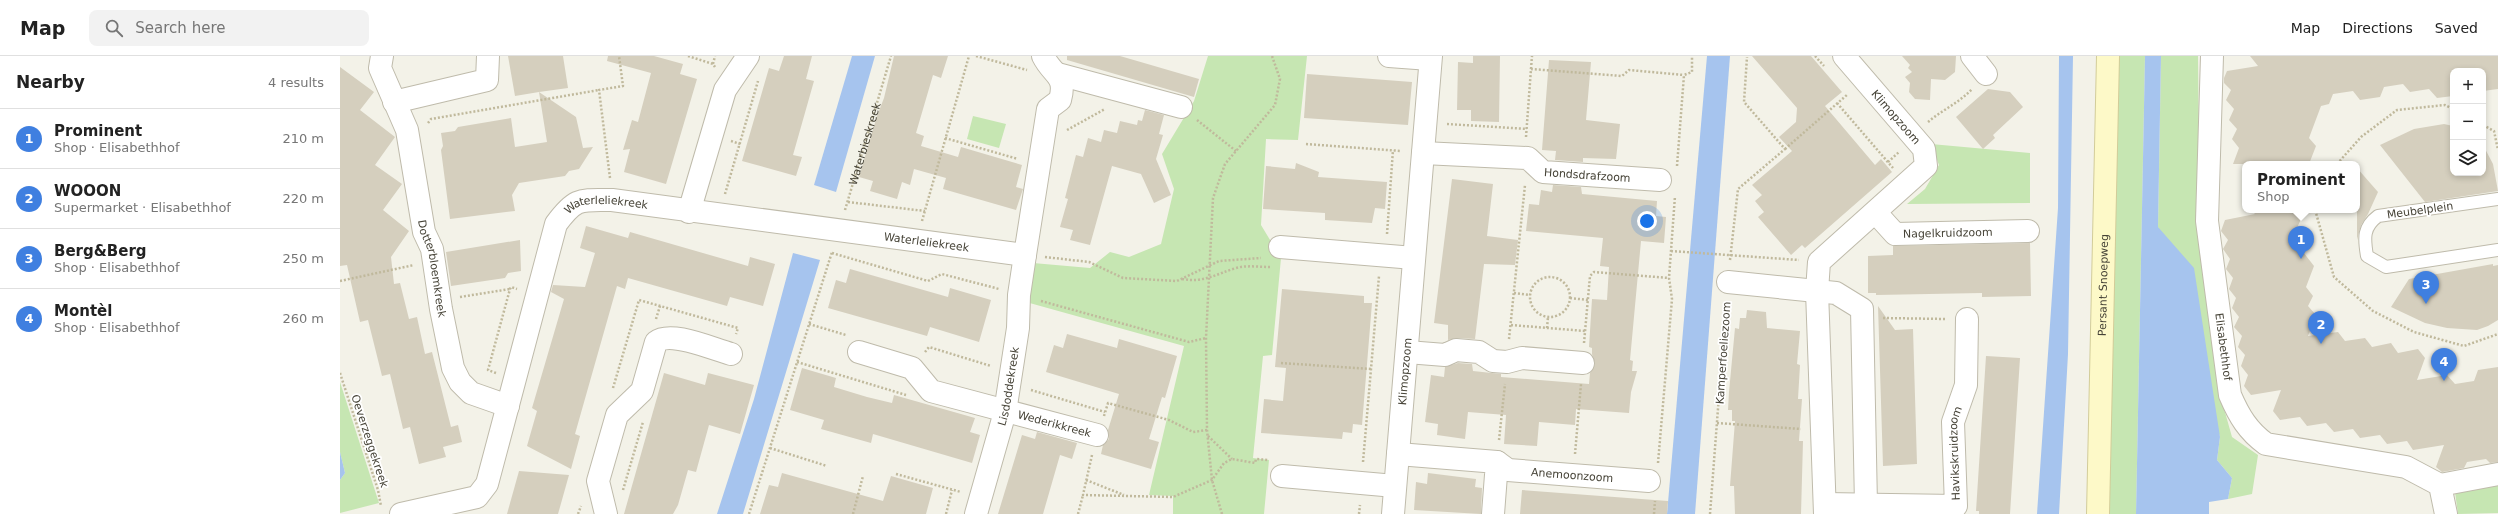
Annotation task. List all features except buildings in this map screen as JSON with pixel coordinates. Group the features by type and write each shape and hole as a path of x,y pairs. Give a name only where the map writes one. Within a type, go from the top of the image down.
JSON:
{"main road":[{"name":"Persant Snoepweg","path":"2098,514 2108,56"}],"street":[{"name":"Dotterbloemkreek","path":"382,56 380,68 407,130 424,232 432,249 453,368 460,382 471,393 508,406"},
{"path":"394,102 487,80 488,56"},
{"path":"689,212 725,90 748,56"},
{"name":"Klimopzoom","path":"1389,56 1431,57 1393,514"},
{"name":"Klimopzoom","path":"1844,56 1924,149 1926,166 1876,213"},
{"path":"1972,56 1986,74"},
{"name":"Elisabethhof","path":"2212,56 2207,221 2230,396 2240,419 2254,436 2266,444 2406,467 2440,485"},
{"path":"1048,63 1116,90 1181,107"},
{"path":"1036,254 1039,166 1048,109 1060,100 1064,87 1048,63"},
{"path":"1423,153 1526,158"},
{"name":"Hondsdrafzoom","path":"1526,158 1543,172 1670,181"},
{"name":"Waterleliekreek","path":"391,511 480,506 556,224 570,206 585,200 612,200 836,232 1036,254"},
{"path":"1825,509 1818,291 1819,262 1876,213"},
{"name":"Nagelkruidzoom","path":"1876,213 1895,234 2028,231"},
{"name":"Lisdoddekreek","path":"979,506 1005,412 1010,378 1036,254"},
{"path":"1279,258 1414,258"},
{"path":"1728,282 1836,293 1862,309 1866,505"},
{"name":"Havikskruidzoom","path":"1825,509 1866,505 1956,506 1953,422 1966,385 1967,319"},
{"path":"606,512 598,481 617,415 642,391 656,342 662,338 672,337 731,354"},
{"path":"1407,352 1445,355 1456,350 1478,352 1493,361 1507,362 1522,358 1583,363"},
{"path":"859,352 912,368"},
{"name":"Wederikkreek","path":"912,368 931,391 1005,412 1097,435"},
{"name":"Anemoonzoom","path":"1398,454 1497,462 1508,470 1654,480"},
{"path":"1493,514 1497,462"},
{"path":"2446,514 2440,485 2498,474"},
{"path":"1282,476 1395,486"}],"lane":[{"name":"Meubelplein","path":"2498,198 2378,216 2369,223 2364,238 2367,256 2386,267 2498,250"}],"path":[{"path":"407,130 426,126 431,118 623,86 619,56"},
{"path":"688,56 713,64"},
{"path":"715,56 713,64 718,75 732,79"},
{"name":"Waterbieskreek","path":"749,514 809,324 836,232 848,202 891,56"},
{"path":"916,242 970,56"},
{"path":"976,56 1025,70 1048,63"},
{"path":"1222,514 1212,480 1206,430 1208,279 1213,198 1225,164 1275,104 1280,79 1272,56"},
{"path":"1497,462 1526,158 1532,56"},
{"path":"1531,69 1622,76 1629,70 1684,74 1692,72 1692,56"},
{"path":"1747,57 1744,102 1784,148"},
{"path":"1654,514 1654,480 1672,299 1669,278 1671,251 1670,181 1684,74"},
{"path":"1912,135 1946,107 1962,100 1986,74"},
{"path":"719,216 760,76"},
{"name":"Kamperfoeliezoom","path":"1710,514 1728,282 1738,188 1864,79"},
{"path":"599,90 612,200"},
{"path":"1065,131 1112,105 1116,90"},
{"path":"1837,103 1906,184"},
{"path":"2340,161 2361,137 2397,110 2445,105 2450,108"},
{"path":"1181,107 1236,151"},
{"path":"1425,123 1527,129"},
{"path":"2486,127 2494,131 2498,150"},
{"path":"945,138 1039,166"},
{"path":"1306,144 1423,153"},
{"path":"848,202 925,211"},
{"path":"2316,213 2334,277 2373,311 2414,332 2464,346 2498,334"},
{"path":"1671,251 1819,262"},
{"path":"1036,254 1089,262 1122,278 1181,279 1195,282 1208,279 1236,268 1250,266 1279,258"},
{"path":"1181,279 1219,261 1256,260 1271,255 1279,258"},
{"path":"340,281 434,261"},
{"path":"1573,475 1590,276 1594,272 1669,278"},
{"path":"1372,276 1379,276"},
{"path":"1548,276 1562,280 1567,285 1570,298 1569,304 1560,314 1548,317 1536,312 1532,307 1530,295 1536,282 1548,276"},
{"path":"440,300 510,289"},
{"path":"1514,293 1530,295"},
{"path":"1570,298 1588,300"},
{"path":"1547,328 1548,317"},
{"path":"1862,318 1967,319"},
{"path":"809,324 862,340 859,352"},
{"path":"1511,325 1585,331"},
{"path":"912,368 929,348 1105,412"},
{"path":"797,362 909,396"},
{"path":"1281,363 1371,369 1359,514"},
{"name":"Oeverzeggekreek","path":"340,373 378,490 391,511"},
{"path":"606,512 618,506 648,404 642,391"},
{"path":"1078,514 1097,435 1108,403 1169,420 1193,432 1206,430"},
{"path":"1717,422 1823,431"},
{"path":"1207,435 1232,459 1255,463 1256,459 1283,461 1282,476"},
{"path":"770,448 827,466"},
{"path":"1083,495 1172,496 1212,480 1224,463 1232,459"},
{"path":"896,474 952,490 979,506"},
{"path":"853,514 863,476"},
{"path":"1086,480 1127,496"},
{"path":"946,514 952,490"}],"green space":[{"path":"1208,56 1307,56 1298,140 1266,139 1261,225 1281,258 1272,355 1263,356 1253,458 1269,460 1264,514 1173,514 1173,496 1149,495 1184,346 1026,302 1033,263 1090,268 1110,252 1129,257 1161,244 1174,189 1162,154 1194,101"},
{"path":"2119,56 2145,56 2136,514 2109,514"},
{"path":"2161,56 2198,56 2200,239 2221,398 2232,437 2258,455 2252,494 2228,499 2232,478 2217,460 2220,437 2158,227"},
{"path":"973,116 1006,124 999,148 967,139"},
{"path":"1931,144 2030,153 2030,203 1907,204 1925,189 1939,165"},
{"path":"340,382 379,503 340,513 340,480 345,473 340,452"},
{"path":"2498,484 2498,513 2458,514 2455,492"}],"water":[{"path":"852,56 875,56 836,192 814,185"},
{"path":"1707,56 1730,56 1695,514 1667,514"},
{"path":"2059,56 2073,56 2068,354 2059,514 2037,514 2058,208"},
{"path":"2145,56 2161,56 2158,227 2194,268 2220,437 2217,460 2232,478 2228,499 2209,502 2209,514 2136,514"},
{"path":"793,253 820,260 743,514 717,514 754,399"},
{"path":"340,452 345,473 340,480"}],"place":[{"name":"Prominent","path":"2301,259"},
{"name":"Berg&Berg","path":"2426,304"},
{"name":"WOOON","path":"2321,344"},
{"name":"Montèl","path":"2444,381"}]}
